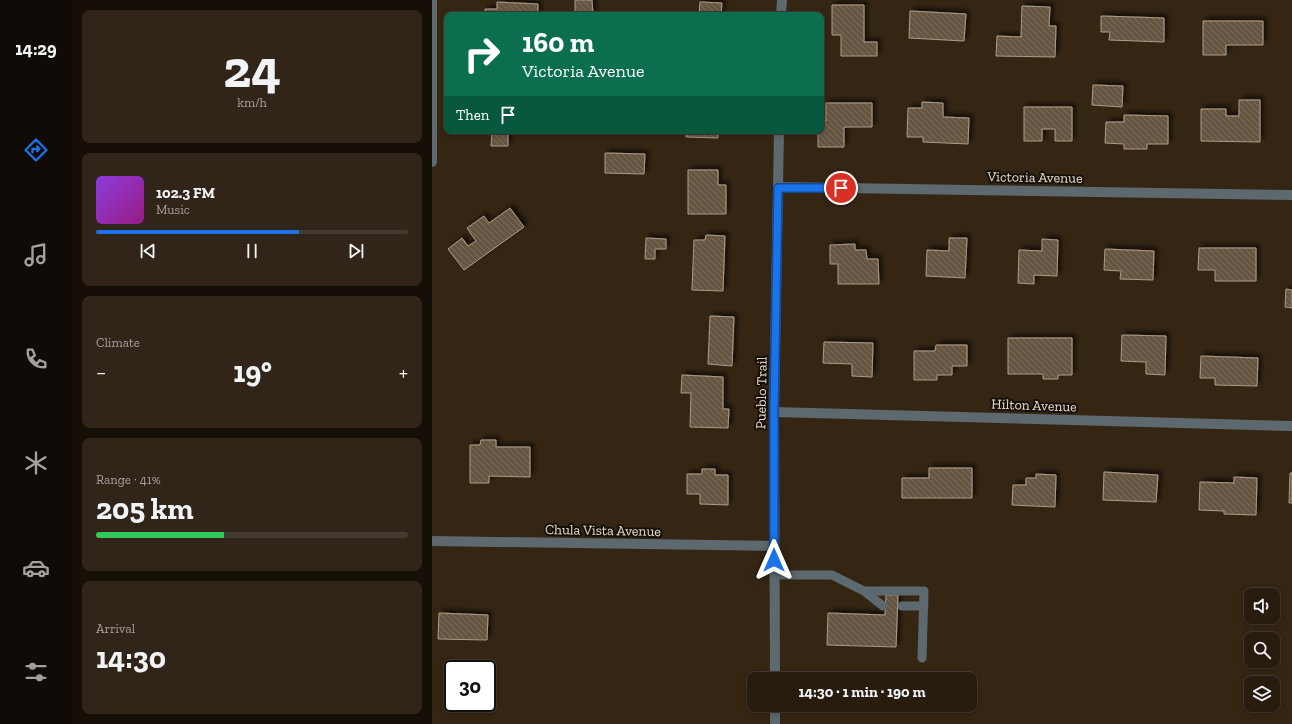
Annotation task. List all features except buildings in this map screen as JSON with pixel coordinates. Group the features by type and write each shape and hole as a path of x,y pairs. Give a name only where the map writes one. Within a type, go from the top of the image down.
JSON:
{"street":[{"path":"432,0 432,162"},
{"path":"781,12 782,0"},
{"name":"Pueblo Trail","path":"775,672 774,412 779,134"},
{"name":"Victoria Avenue","path":"778,188 1292,195"},
{"name":"Hilton Avenue","path":"774,412 1292,426"},
{"name":"Chula Vista Avenue","path":"432,541 774,546"},
{"path":"775,712 775,724"}],"lane":[{"path":"774,575 832,574 864,591 883,606"},
{"path":"864,591 924,591 922,658"},
{"path":"902,606 924,606"}],"route":[{"path":"774,560 774,412 778,188 841,188"}]}
